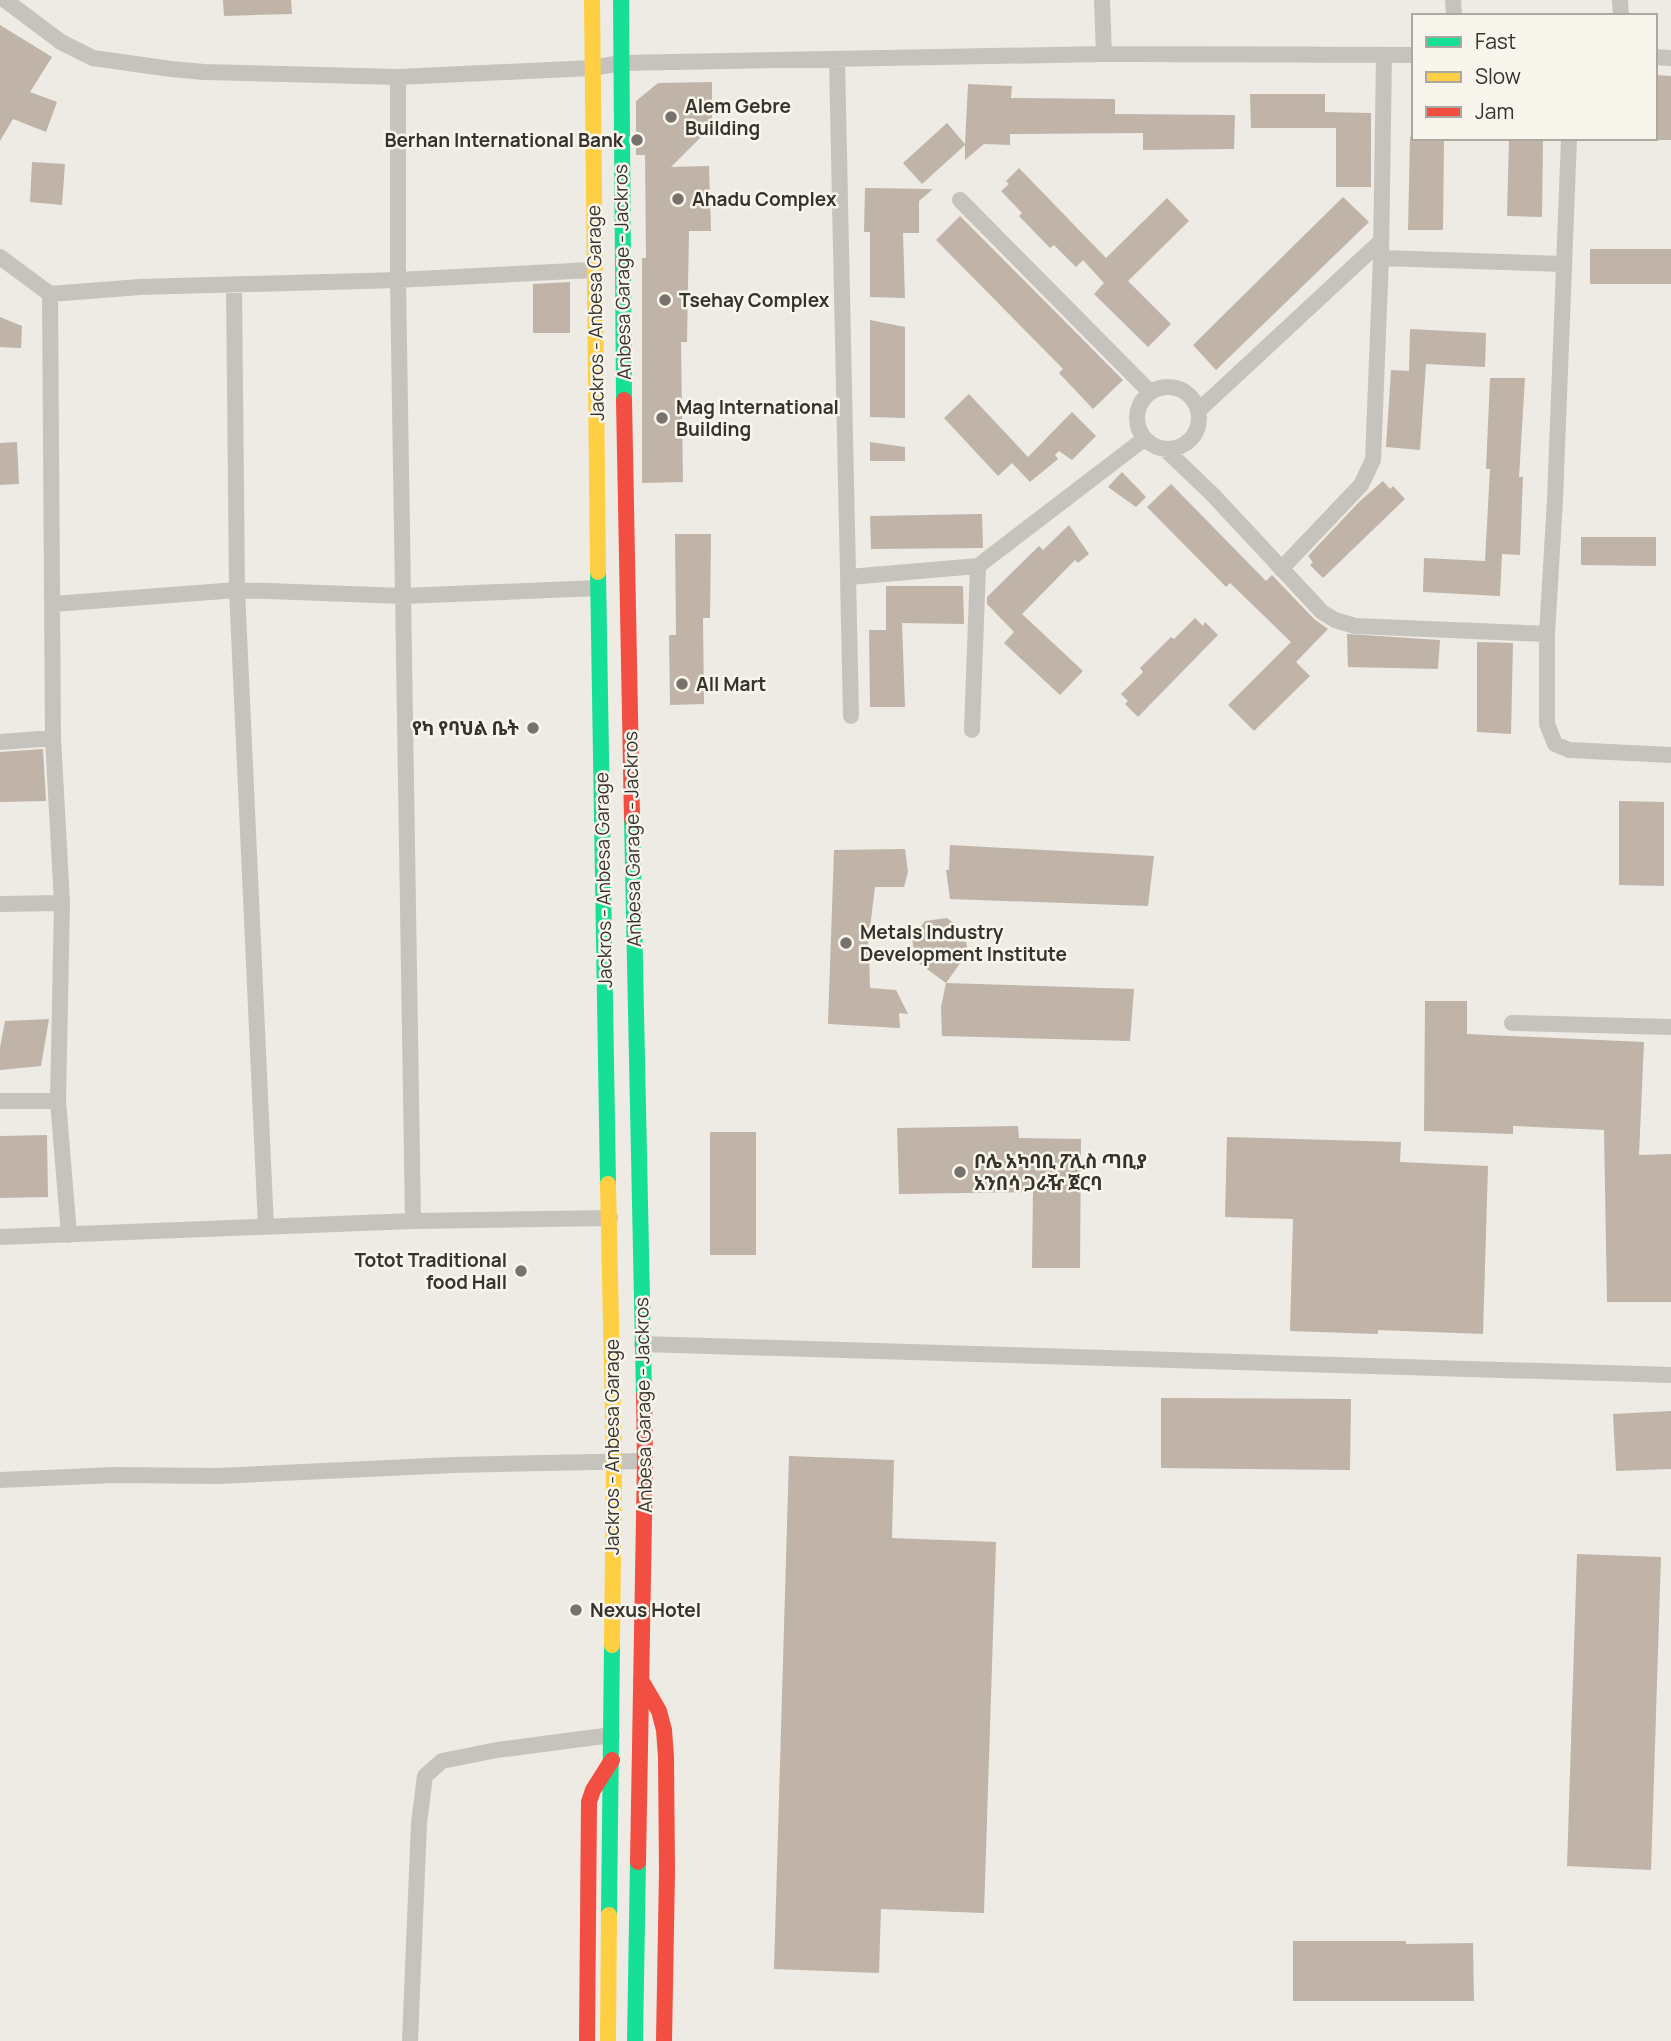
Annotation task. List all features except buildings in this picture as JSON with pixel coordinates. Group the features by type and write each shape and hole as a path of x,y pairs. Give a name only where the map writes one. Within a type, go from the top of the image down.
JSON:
{"main road":[{"name":"Jackros - Anbesa Garage","path":"592,0 593,270 614,1461 608,2041"},
{"name":"Anbesa Garage - Jackros","path":"621,0 621,240 645,1461 635,2041"},
{"path":"604,916 635,915"},
{"path":"640,1677 659,1711 666,1757 664,2041"},
{"path":"587,2041 589,1802 593,1790 612,1760"}],"street":[{"path":"5,0 61,42 93,58 204,72 398,77 592,68 621,63 1104,54 1412,55"},
{"path":"1102,0 1104,54"},
{"path":"1281,569 1361,485 1373,460 1381,250 1384,55"},
{"path":"837,60 851,716"},
{"path":"398,77 398,280 413,1221"},
{"path":"1569,140 1547,634 1547,724 1555,744 1569,750 1671,755"},
{"path":"960,200 1150,391"},
{"path":"1199,411 1381,250 1563,264"},
{"path":"0,257 50,294 140,287 398,280 593,270"},
{"path":"234,285 237,590 266,1227"},
{"path":"50,294 53,738 62,903 58,1101 69,1235"},
{"path":"1162,387 1185,391 1199,411 1199,424 1195,435 1178,449 1166,450 1154,447 1144,439 1136,414 1141,401 1150,391 1162,387"},
{"path":"849,577 978,566 1144,439"},
{"path":"1166,450 1213,495 1322,612 1335,621 1355,626 1547,634"},
{"path":"972,730 978,566"},
{"path":"53,604 237,590 404,596 598,589"},
{"path":"0,742 53,738"},
{"path":"0,905 62,903"},
{"path":"1512,1023 1671,1027"},
{"path":"0,1101 58,1101"},
{"path":"0,1237 413,1221 610,1218"},
{"path":"642,1344 1671,1375"},
{"path":"0,1480 114,1475 218,1476 645,1461"},
{"path":"410,2041 419,1823 425,1776 442,1761 498,1750 612,1735"}],"traffic: fast":[{"path":"621,0 624,400"},
{"path":"598,572 608,1184"},
{"path":"632,819 644,1395"},
{"path":"609,1915 612,1645"},
{"path":"635,2041 638,1862"}],"traffic: slow":[{"path":"592,0 598,572"},
{"path":"608,1184 614,1463 612,1645"},
{"path":"608,2041 609,1915"}],"traffic: jam":[{"path":"624,400 632,819"},
{"path":"638,1862 644,1395"},
{"path":"641,1680 659,1711 666,1757 664,2041"},
{"path":"587,2041 589,1802 593,1790 612,1760"}],"place":[{"name":"Alem Gebre Building","path":"671,117"},
{"name":"Berhan International Bank","path":"637,140"},
{"name":"Ahadu Complex","path":"678,199"},
{"name":"Tsehay Complex","path":"665,300"},
{"name":"Mag International Building","path":"662,418"},
{"name":"All Mart","path":"682,684"},
{"name":"የካ የባህል ቤት","path":"533,728"},
{"name":"Metals Industry Development Institute","path":"846,943"},
{"name":"ቦሌ አካባቢ ፖሊስ ጣቢያ አንበሳ ጋራዥ ጀርባ","path":"960,1172"},
{"name":"Totot Traditional food Hall","path":"521,1271"},
{"name":"Nexus Hotel","path":"576,1610"}]}
